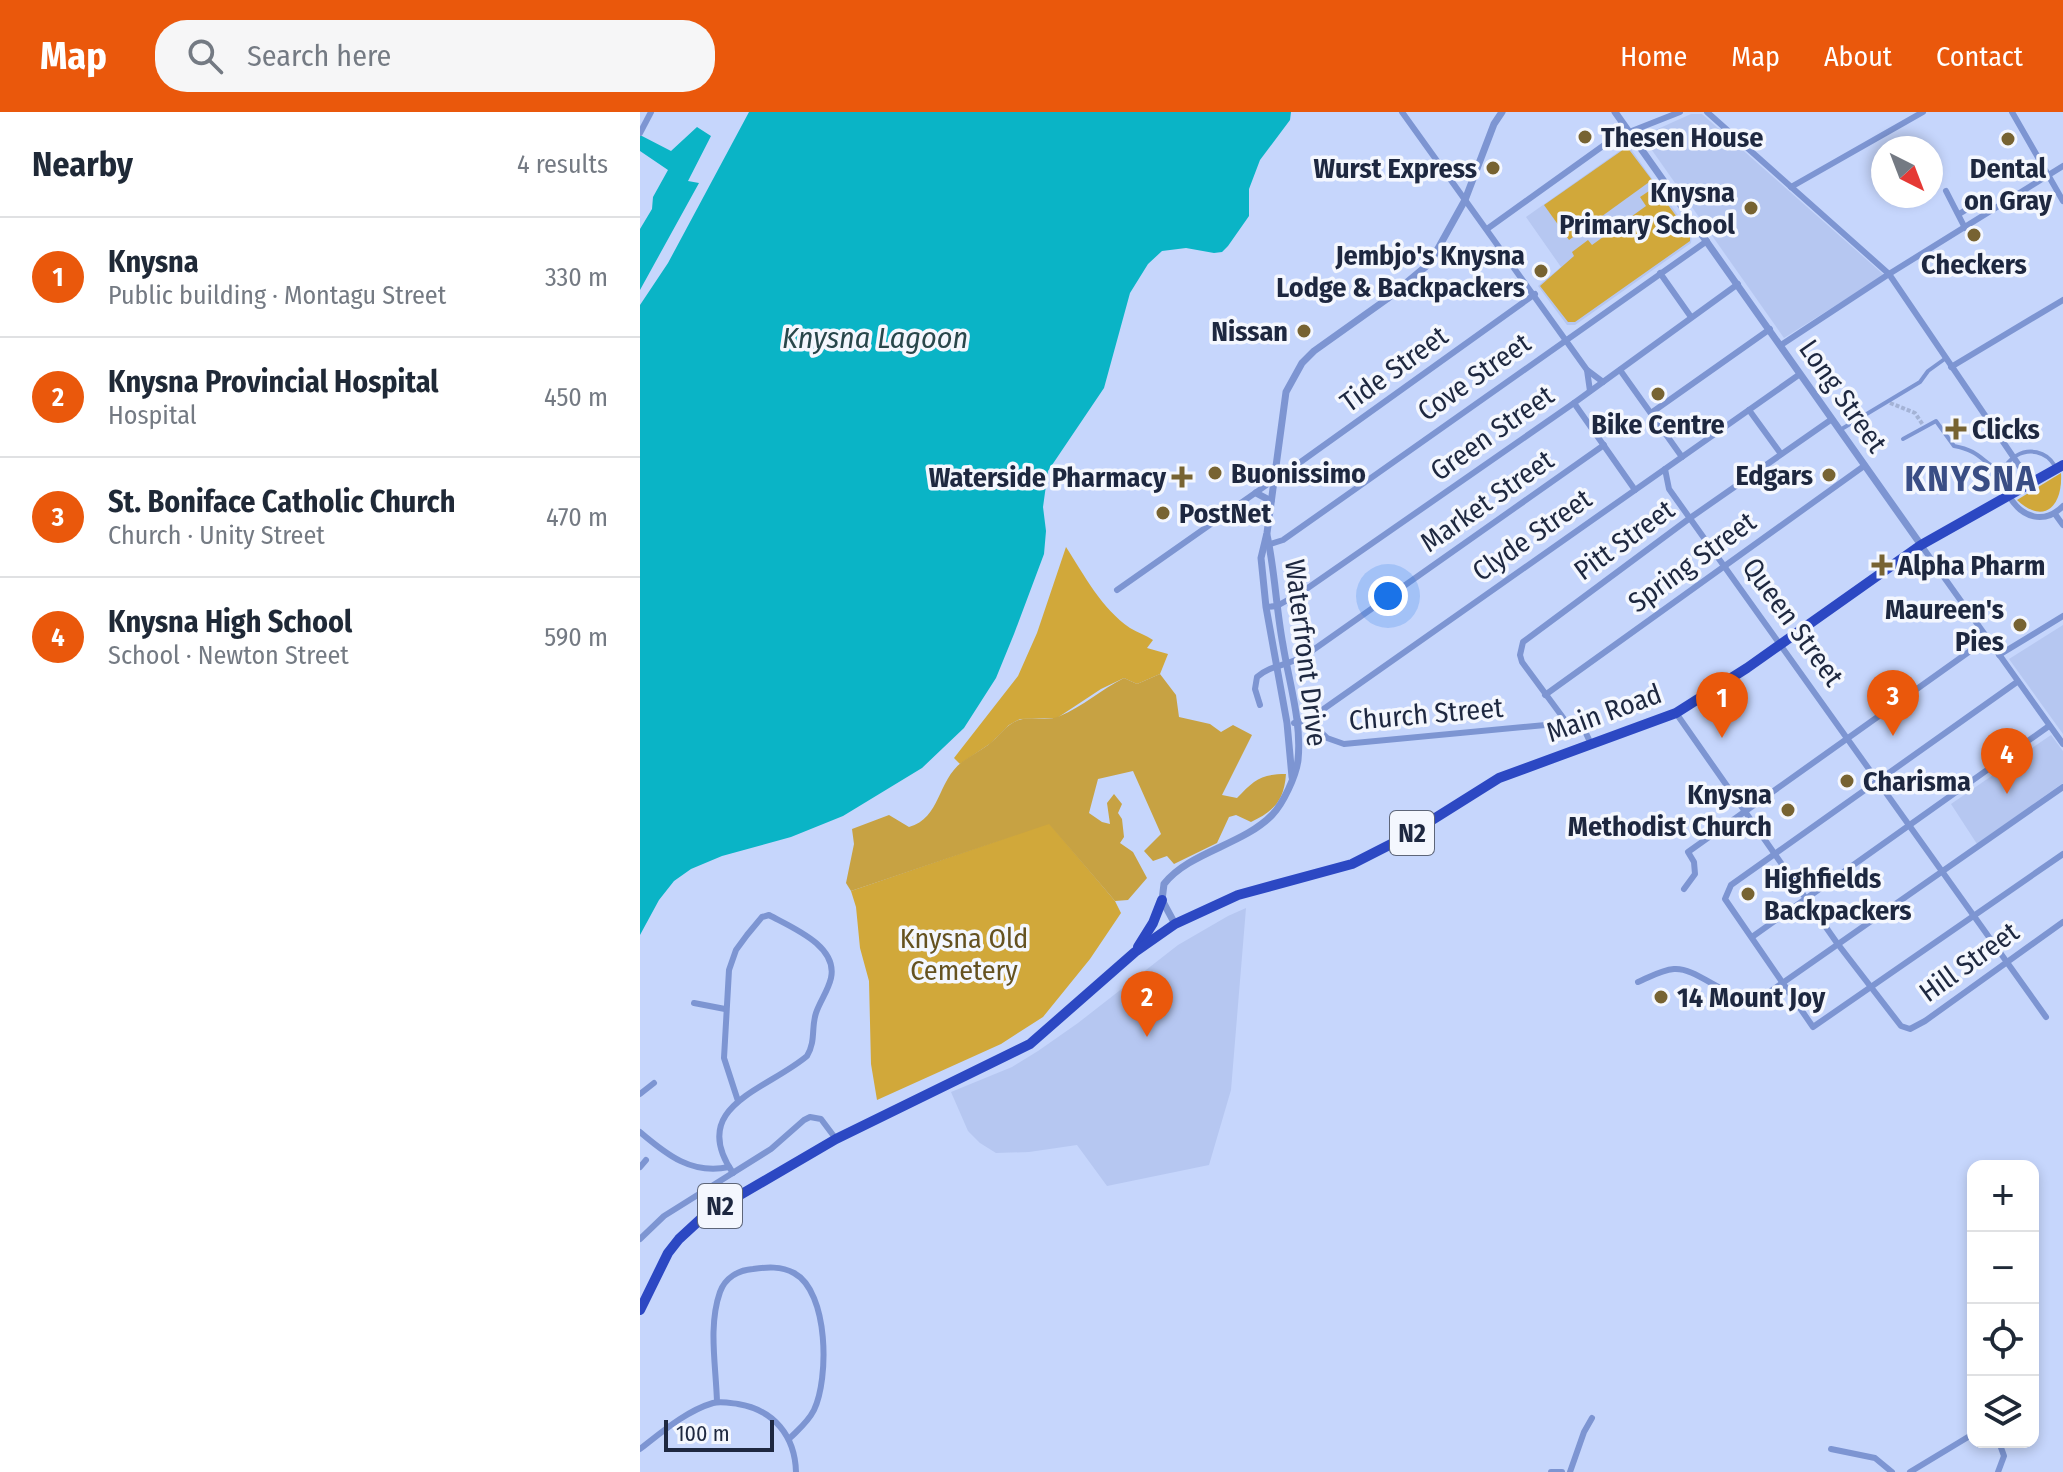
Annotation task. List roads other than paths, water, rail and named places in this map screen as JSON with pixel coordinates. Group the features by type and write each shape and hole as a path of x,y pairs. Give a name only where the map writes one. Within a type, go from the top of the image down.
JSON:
{"highway":[{"name":"Main Road","path":"1175,924 1238,895 1352,864 1405,837 1499,778 1676,713 1781,644 1921,545 2061,467"},
{"path":"1135,952 1153,923 1162,900"},
{"name":"N2","path":"640,1310 657,1272 689,1229 728,1201 836,1139 1030,1044 1135,952 1175,924"}],"street":[{"path":"642,129 651,112"},
{"path":"1402,112 1587,370 1603,382"},
{"name":"Waterfront Drive","path":"1292,777 1277,606 1267,545 1286,392 1302,363 1314,351 1413,280 1430,263 1465,200 1494,124 1502,112"},
{"name":"Long Street","path":"1615,112 2063,744"},
{"path":"1487,229 1614,138 1680,112"},
{"path":"1707,112 1889,274 2031,483"},
{"path":"1791,187 1923,112"},
{"path":"2012,112 2063,201"},
{"path":"1781,345 2063,166"},
{"path":"1946,191 1965,228"},
{"path":"1959,214 1984,199"},
{"name":"Cove Street","path":"1267,545 1283,540 1707,241"},
{"path":"1660,273 1691,317"},
{"name":"Green Street","path":"1266,607 1277,606 1302,592 1574,403 1738,284"},
{"name":"Tide Street","path":"1117,590 1535,294"},
{"path":"1951,367 2063,300"},
{"path":"1651,413 1770,329"},
{"path":"1840,430 1920,382 1928,371 1946,358"},
{"path":"1587,370 1590,391"},
{"path":"1620,370 1682,457"},
{"name":"Clyde Street","path":"1287,723 1308,720 1800,374"},
{"path":"1574,403 1635,490"},
{"path":"1749,410 1781,454"},
{"name":"Pitt Street","path":"1567,723 1522,662 1523,642 1690,518 1832,419"},
{"path":"1903,439 1936,421 1954,446 1973,449 1988,465 2002,472"},
{"name":"Market Street","path":"1260,705 1255,689 1257,677 1264,671 1306,655 1604,445"},
{"path":"2061,467 2039,451 2026,451 2014,457 2002,472 2003,487 2017,508 2031,517 2047,517 2063,506"},
{"name":"Spring Street","path":"1545,695 1864,466"},
{"name":"Queen Street","path":"1665,469 1669,489"},
{"name":"Queen Street","path":"1652,479 1669,489 2046,1017"},
{"path":"1256,493 1271,501"},
{"path":"2055,514 2063,525"},
{"name":"Waterfront Drive","path":"1162,900 1168,878 1257,827 1273,814 1284,798 1299,757 1297,723 1266,607 1261,558 1267,545"},
{"path":"1999,655 2063,616"},
{"path":"1684,889 1695,874 1694,862 1688,852 1987,639"},
{"path":"2017,682 1775,853 1728,889 1725,899 1813,1027 2063,854"},
{"path":"1676,713 1870,986"},
{"name":"Church Street","path":"1308,720 1327,738 1344,744 1567,723"},
{"path":"1567,723 1584,729 1591,744"},
{"path":"1752,937 2049,726"},
{"path":"1638,982 1660,972 1680,970 1748,999 1761,998 2063,787"},
{"path":"1162,900 1175,924"},
{"path":"731,1170 719,1144 718,1129 726,1113 738,1101 807,1056 813,1045 814,1019 830,982 832,962 829,955 769,915 762,917 732,959 725,1009 724,1058 738,1101"},
{"name":"Hill Street","path":"1870,986 1896,1021 1910,1029 2063,922"},
{"path":"694,1003 725,1009"},
{"path":"640,1094 654,1083"},
{"path":"640,1239 664,1216 731,1170 771,1149 810,1117 824,1122 836,1139"},
{"path":"640,1132 684,1164 701,1169 731,1170"},
{"path":"640,1167 646,1160"},
{"path":"717,1402 716,1309 724,1284 748,1269 775,1268 794,1273 807,1284 815,1303 823,1363 822,1382 813,1412 790,1438"},
{"path":"640,1449 678,1421 717,1402 743,1405 765,1412 790,1438 796,1472"},
{"path":"1570,1472 1592,1418"},
{"path":"1910,1472 1967,1438"},
{"path":"1998,1472 2004,1456 2001,1448"},
{"path":"1831,1449 1875,1458 1892,1472"},
{"path":"1551,1472 1562,1472"}],"water":[{"name":"Knysna Lagoon","path":"749,112 1291,112 1290,120 1260,160 1249,189 1249,216 1228,246 1222,252 1214,253 1186,248 1162,251 1148,264 1130,293 1104,388 1048,471 1043,507 1046,531 1044,554 1014,634 996,678 964,728 922,768 843,816 791,837 722,856 691,869 674,881 659,900 640,935 640,305 668,263"},
{"path":"697,127 711,136 688,181 699,183 640,290 640,229 668,170 640,151 640,135 671,151"}],"tunnel":[{"path":"1890,403 1915,413 1923,425"}],"place":[{"name":"Thesen House","path":"1585,137"},
{"name":"Dental on Gray","path":"2008,139"},
{"name":"Wurst Express","path":"1493,168"},
{"name":"Knysna Primary School","path":"1751,208"},
{"name":"Checkers","path":"1974,235"},
{"name":"Jembjo's Knysna Lodge & Backpackers","path":"1541,271"},
{"name":"Nissan","path":"1304,331"},
{"name":"Bike Centre","path":"1658,394"},
{"name":"Clicks","path":"1956,429"},
{"name":"Buonissimo","path":"1215,473"},
{"name":"Edgars","path":"1829,475"},
{"name":"Waterside Pharmacy","path":"1182,477"},
{"name":"PostNet","path":"1163,513"},
{"name":"Alpha Pharm","path":"1882,565"},
{"name":"Maureen's Pies","path":"2020,625"},
{"name":"St. Boniface Catholic Church","path":"1893,736"},
{"name":"Knysna","path":"1722,738"},
{"name":"Charisma","path":"1847,781"},
{"name":"Knysna High School","path":"2007,794"},
{"name":"Knysna Methodist Church","path":"1788,810"},
{"name":"Highfields Backpackers","path":"1748,894"},
{"name":"14 Mount Joy","path":"1661,997"},
{"name":"Knysna Provincial Hospital","path":"1147,1037"}],"district":[{"name":"KNYSNA","path":"1971,479"}],"park label":[{"name":"Knysna Old Cemetery","path":"964,954"}]}
